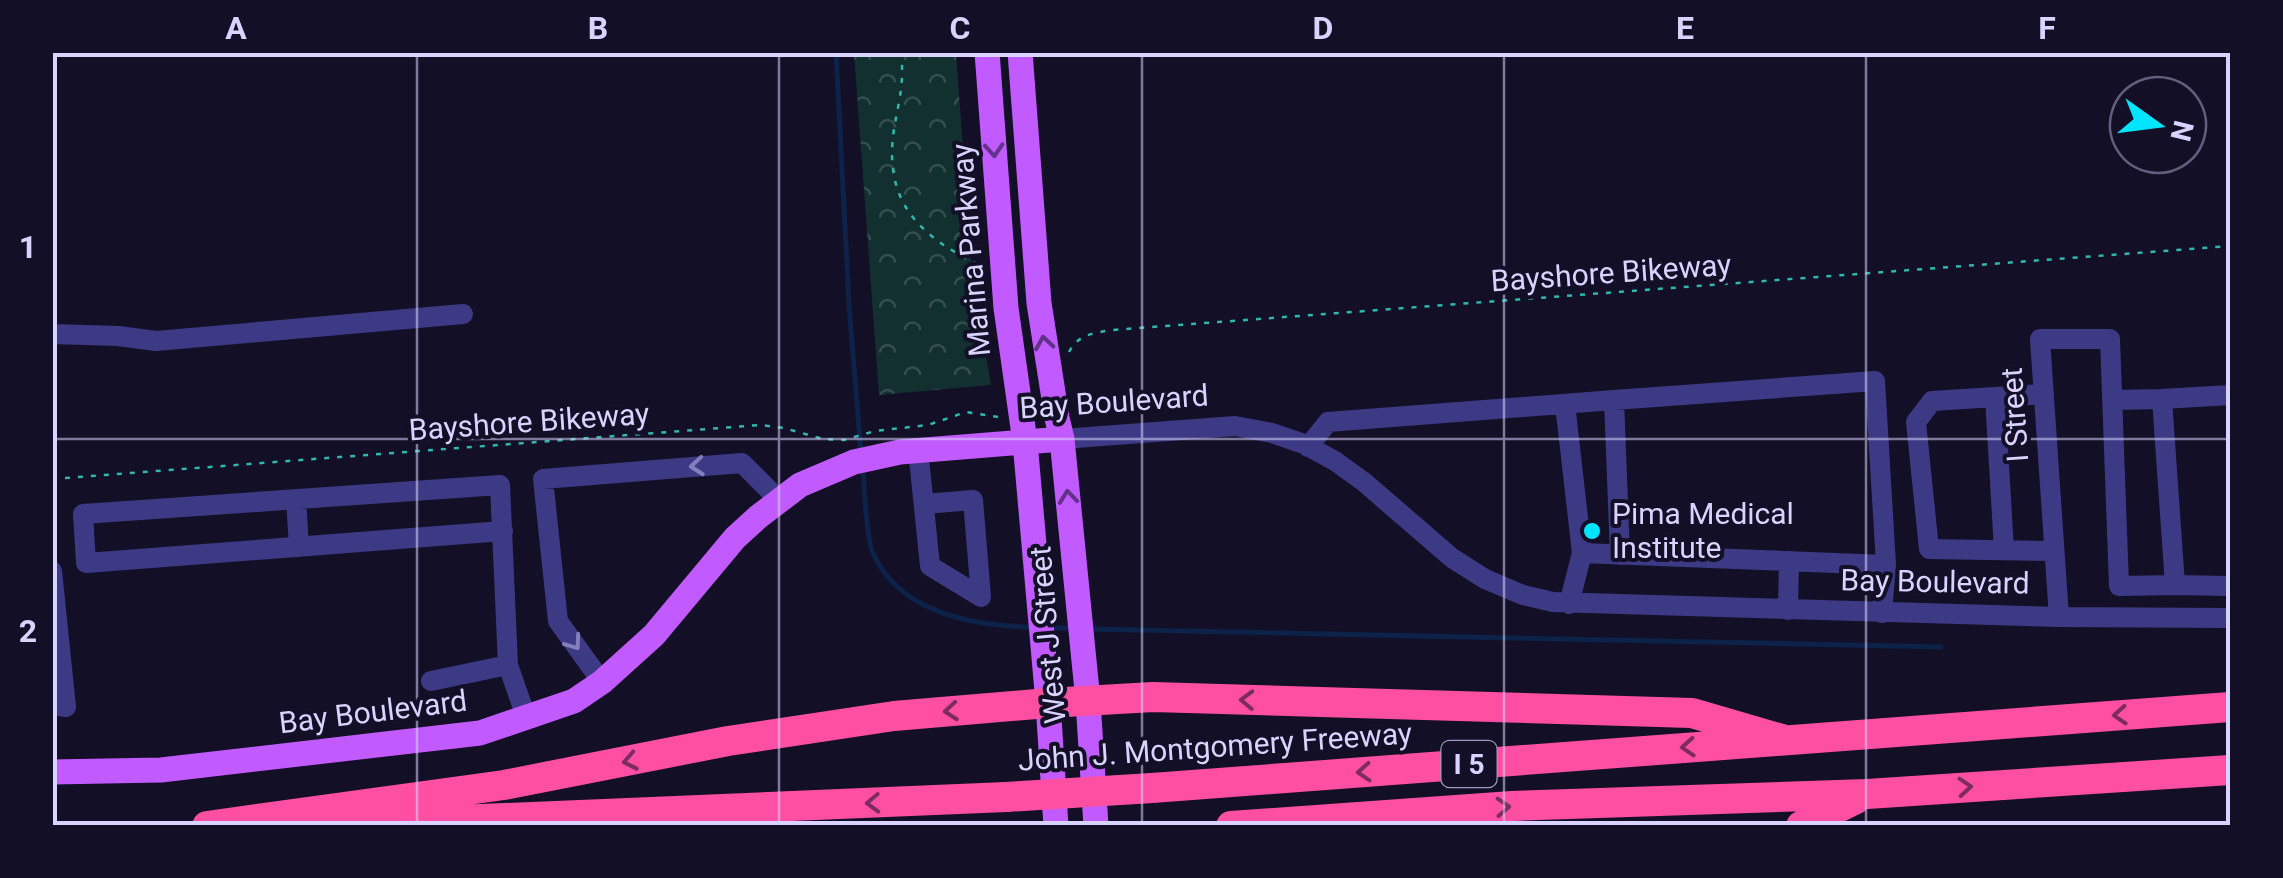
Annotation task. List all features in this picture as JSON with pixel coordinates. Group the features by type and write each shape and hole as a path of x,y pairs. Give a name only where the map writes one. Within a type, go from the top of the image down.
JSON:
{"highway":[{"path":"207,826 504,785 728,741 894,716 1088,700 1153,698 1692,713 1785,740"},
{"name":"John J. Montgomery Freeway","path":"323,826 1152,788 2226,706"},
{"name":"I 5","path":"1231,826 1512,806 1867,794 2230,770"},
{"path":"1802,826 1867,794"}],"main road":[{"name":"Marina Parkway","path":"987,52 1007,314 1026,442"},
{"name":"Marina Parkway","path":"1020,52 1039,303 1062,439"},
{"name":"Bay Boulevard","path":"52,772 161,770 480,733 574,701 602,682 654,635 735,538 779,500 854,450 879,443 918,449 1062,439"},
{"name":"West J Street","path":"1062,439 1088,700 1096,826"},
{"name":"West J Street","path":"1026,442 1056,826"}],"street":[{"path":"52,334 156,341 463,314"},
{"name":"I Street","path":"2059,617 2040,339 2110,339 2112,400"},
{"path":"1308,446 1328,422 1875,381 1886,565 1882,613"},
{"path":"2044,394 1932,401 1916,422 1929,550 2054,551"},
{"path":"2230,395 2112,400 2118,586 2230,586"},
{"path":"1995,396 2004,550"},
{"path":"2162,399 2175,586"},
{"path":"1614,400 1620,554"},
{"path":"1565,404 1582,553 1570,604"},
{"name":"Bay Boulevard","path":"1062,439 1235,426 1272,432 1335,461 1452,558 1485,579 1522,595 1553,602 1882,613 2230,618"},
{"path":"918,449 930,566 981,596 972,500 924,504"},
{"path":"602,682 558,621 543,479 742,463 779,500"},
{"path":"86,563 83,514 500,485 508,665 526,717"},
{"path":"296,499 299,547"},
{"path":"52,705 66,707 57,667 52,568 502,532"},
{"path":"1582,553 1886,565"},
{"path":"1788,610 1789,562"},
{"path":"431,681 508,665"}],"path":[{"path":"900,52 904,68 892,143 897,194 919,227 949,251 980,266"},
{"name":"Bayshore Bikeway","path":"1068,352 1086,334 1112,330 2230,246"},
{"name":"Bayshore Bikeway","path":"52,479 760,425 784,428 854,450 966,412 1004,418"}],"green space":[{"path":"854,53 956,53 972,272 991,385 879,395"}],"waterway":[{"path":"836,52 861,452"},
{"path":"863,467 873,553 885,574 901,590 920,603 963,619 1033,627"},
{"path":"1049,628 1073,628"},
{"path":"1089,629 1941,647"}],"place":[{"name":"Pima Medical Institute","path":"1592,531"}]}
